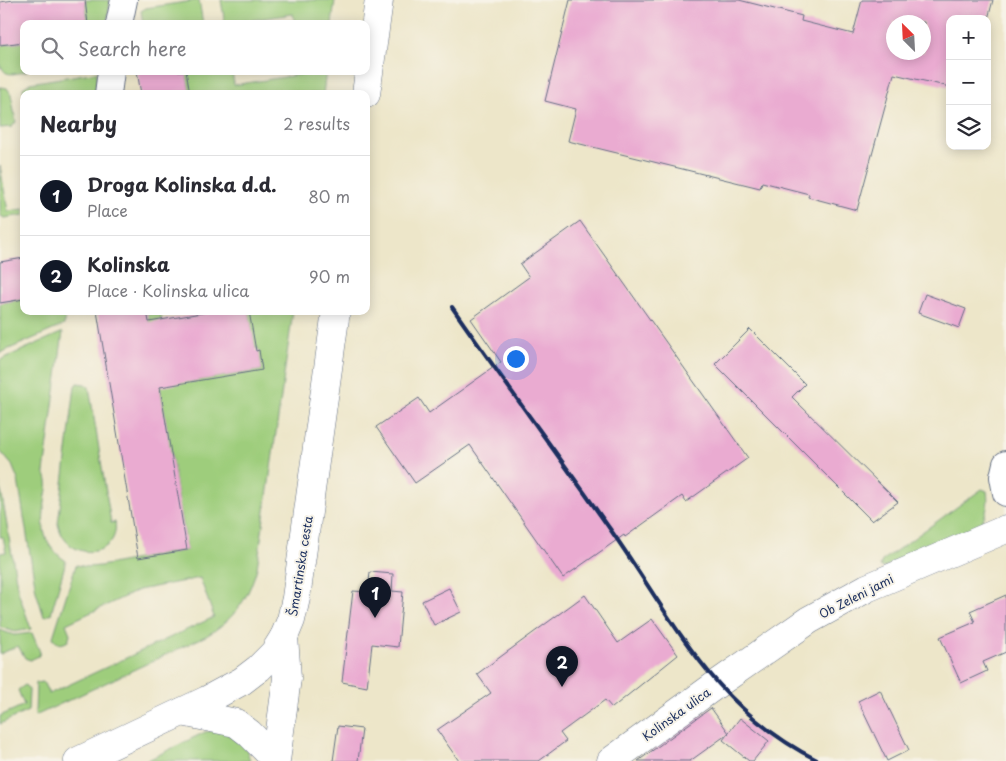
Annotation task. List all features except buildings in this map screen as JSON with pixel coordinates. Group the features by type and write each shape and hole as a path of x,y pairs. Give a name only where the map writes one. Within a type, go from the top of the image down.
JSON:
{"street":[{"path":"120,20 124,0"},
{"path":"370,65 379,0"},
{"path":"109,90 110,75"},
{"path":"367,90 369,75"},
{"name":"Šmartinska cesta","path":"78,761 182,712 242,681 267,660 284,637 291,620 296,598 335,315"},
{"name":"Ob Zeleni jami","path":"718,684 809,620 868,588 1006,529"},
{"path":"276,761 287,678 284,637"},
{"name":"Kolinska ulica","path":"611,761 718,684"},
{"path":"182,712 236,723 249,733 276,761"}],"green space":[{"path":"85,0 110,0 108,20 88,20"},
{"path":"199,0 202,20 142,20 141,11 146,8"},
{"path":"221,0 335,0 332,20 294,20 293,14 252,20 224,20"},
{"path":"20,42 20,72 9,74 2,67 0,68 0,45"},
{"path":"79,75 97,75 95,90 23,90 23,88 30,83"},
{"path":"187,75 233,75 234,85 297,75 325,75 324,90 189,90"},
{"path":"0,87 7,88 11,94 16,122 12,127 0,128"},
{"path":"0,166 8,211 20,210 20,216 4,218 0,215"},
{"path":"20,300 20,315 65,315 64,325 0,353 0,303"},
{"path":"148,315 161,315 171,364 189,382 262,370 258,348 255,348 250,315 292,315 257,568 240,606 226,621 208,635 35,716 36,683 43,682 49,694 214,617 200,578 139,590 66,624 70,634 68,641 61,644 57,643 53,637 76,565 100,566 187,550"},
{"path":"63,332 44,472 47,486 43,524 44,532 51,547 66,561 51,614 44,617 36,591 18,480 12,465 0,451 0,360"},
{"path":"77,383 85,384 89,387 111,523 115,522 115,534 110,543 102,549 92,552 82,551 72,546 63,537 58,524 75,386"},
{"path":"0,484 18,591 31,629 15,632 0,627 0,553 6,552 3,537 0,537"},
{"path":"982,489 987,491 988,504 980,525 883,568 880,566 882,561"},
{"path":"0,630 14,635 32,633 40,652 39,656 30,660 25,658 18,646 0,654"},
{"path":"25,685 29,690 28,711 0,724 0,716 24,705 18,690"},
{"path":"221,729 246,746 250,761 146,761 205,732"}],"railway":[{"path":"452,307 610,529 676,629 699,660 723,689 751,716 782,740 819,761"}],"place":[{"name":"Droga Kolinska d.d.","path":"375,618"},
{"name":"Kolinska","path":"562,687"}]}
